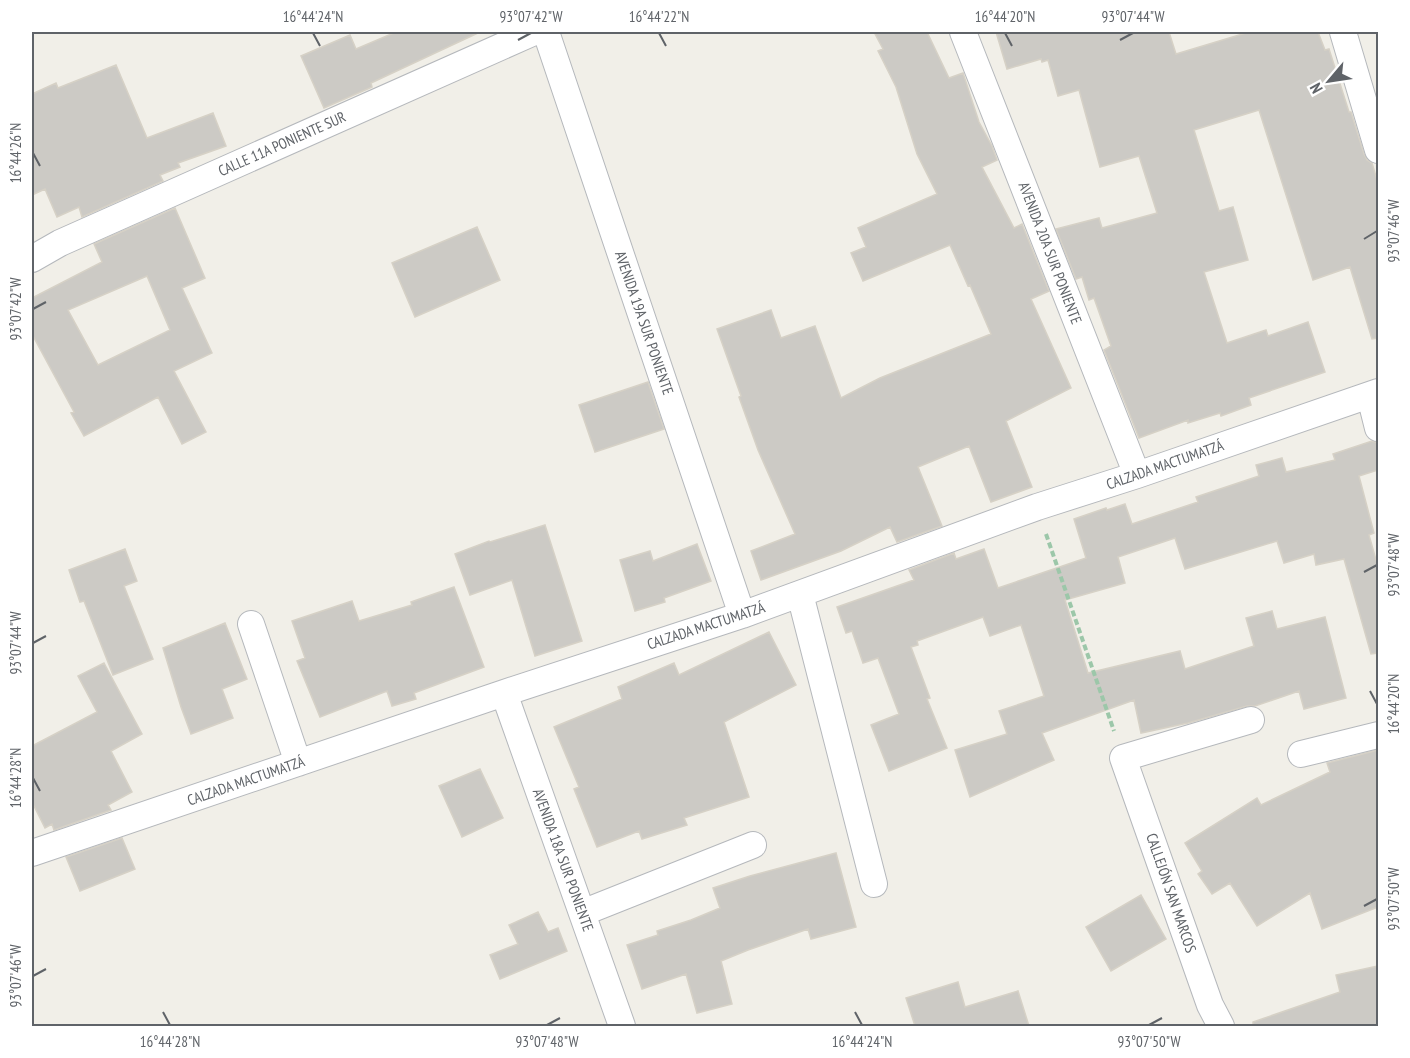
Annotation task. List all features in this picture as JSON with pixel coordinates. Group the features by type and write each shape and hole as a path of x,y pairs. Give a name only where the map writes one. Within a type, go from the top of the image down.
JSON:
{"street":[{"name":"CALLE 11A PONIENTE SUR","path":"32,259 60,243 534,32"},
{"name":"AVENIDA 19A SUR PONIENTE","path":"546,32 742,615"},
{"name":"AVENIDA 20A SUR PONIENTE","path":"963,32 1137,476"},
{"path":"1343,32 1378,150"},
{"name":"CALZADA MACTUMATZÁ","path":"32,853 742,615 1037,507 1137,476 1374,394"},
{"path":"1374,394 1378,428"},
{"path":"800,594 874,884"},
{"path":"251,624 298,763"},
{"name":"AVENIDA 18A SUR PONIENTE","path":"504,693 622,1026"},
{"path":"1123,758 1251,720"},
{"path":"1301,754 1378,735"},
{"name":"CALLEJÓN SAN MARCOS","path":"1123,758 1206,993 1221,1026"},
{"path":"582,913 753,845"}],"path":[{"path":"1037,507 1123,758"}],"building":[{"path":"396,32 480,32 371,83 372,87 324,108 301,56 350,35 356,49"},
{"path":"874,32 927,32 949,78 963,73 979,122 997,160 982,167 1014,228 1022,224 1049,291 1031,299 1071,388 1006,421 1032,487 991,502 969,446 918,467 942,526 897,542 890,527 841,551 761,580 751,551 795,534 758,450 717,329 771,310 781,338 815,326 841,398 880,378 991,334 950,245 863,281 851,253 866,247 858,228 937,194 917,154 896,87 878,51 883,49"},
{"path":"996,32 1169,32 1176,54 1249,32 1318,32 1325,50 1329,49 1364,154 1372,163 1378,183 1378,338 1372,339 1350,267 1313,280 1259,110 1194,130 1219,211 1233,207 1248,260 1204,272 1227,343 1266,330 1268,336 1308,322 1325,372 1249,398 1251,405 1221,416 1220,413 1188,423 1188,420 1139,438 1104,350 1111,346 1094,298 1089,300 1082,277 1076,279 1056,229 1099,218 1102,228 1157,213 1139,156 1100,167 1079,90 1058,96 1048,60 1042,62 1041,59 1007,69"},
{"path":"116,65 147,138 213,113 226,146 178,163 180,167 160,175 163,181 82,217 79,207 57,217 45,189 32,195 32,94 56,83 58,88"},
{"path":"175,208 205,278 182,288 212,353 174,371 206,432 182,444 158,397 84,436 71,413 74,412 32,334 32,298 102,262 94,244","holes":["147,276 170,330 98,365 68,310"]},
{"path":"477,227 500,280 415,317 392,263"},
{"path":"648,382 664,429 595,452 579,405"},
{"path":"1372,441 1378,443 1378,470 1359,476 1374,533 1369,535 1378,567 1378,653 1371,654 1344,559 1316,565 1314,554 1284,563 1277,541 1185,569 1175,538 1118,557 1125,583 1065,600 1088,673 1180,651 1185,669 1254,646 1246,618 1272,611 1277,629 1325,617 1346,698 1304,709 1299,691 1255,706 1247,706 1188,723 1141,733 1134,700 1042,733 1054,760 970,797 955,750 1007,734 999,711 1044,696 1021,625 990,636 983,617 917,641 918,645 911,647 930,698 927,699 947,748 889,771 871,725 899,714 878,658 863,663 852,631 846,633 837,607 914,580 909,570 954,553 956,559 984,549 998,588 1086,558 1074,519 1125,504 1132,524 1198,502 1196,497 1259,476 1256,465 1282,458 1286,472 1335,460 1333,454"},
{"path":"545,525 582,641 535,656 512,580 470,595 455,554 489,541"},
{"path":"697,544 711,581 664,598 665,602 635,611 620,560 650,551 653,561"},
{"path":"125,549 137,581 124,586 153,659 113,675 84,601 80,602 69,570"},
{"path":"454,587 484,667 414,693 416,699 392,706 387,691 320,717 297,661 305,658 292,621 352,601 359,621 412,605 411,602"},
{"path":"225,623 247,679 222,689 233,718 191,734 163,648"},
{"path":"769,632 796,685 724,722 749,797 684,818 687,825 642,839 639,831 597,847 574,789 579,787 554,727 622,699 618,687 674,663 679,675"},
{"path":"104,663 142,734 111,751 132,792 108,805 111,810 54,830 52,824 45,828 32,802 32,746 97,712 78,676"},
{"path":"1378,750 1378,907 1322,929 1310,893 1257,926 1230,883 1212,894 1198,874 1202,871 1185,843 1257,798 1261,805 1330,772 1327,763"},
{"path":"480,769 503,818 462,837 439,786"},
{"path":"122,838 135,869 80,891 66,857"},
{"path":"836,853 856,927 811,939 808,929 721,961 732,1004 697,1013 686,974 642,989 627,945 658,935 657,931 720,908 713,888"},
{"path":"1141,895 1166,939 1111,971 1086,927"},
{"path":"538,912 548,932 558,928 567,951 500,979 490,955 518,944 509,925"},
{"path":"1378,966 1378,1026 1253,1026 1253,1022 1340,992 1336,975"},
{"path":"958,982 965,1007 1018,991 1029,1026 915,1026 906,998"}]}
